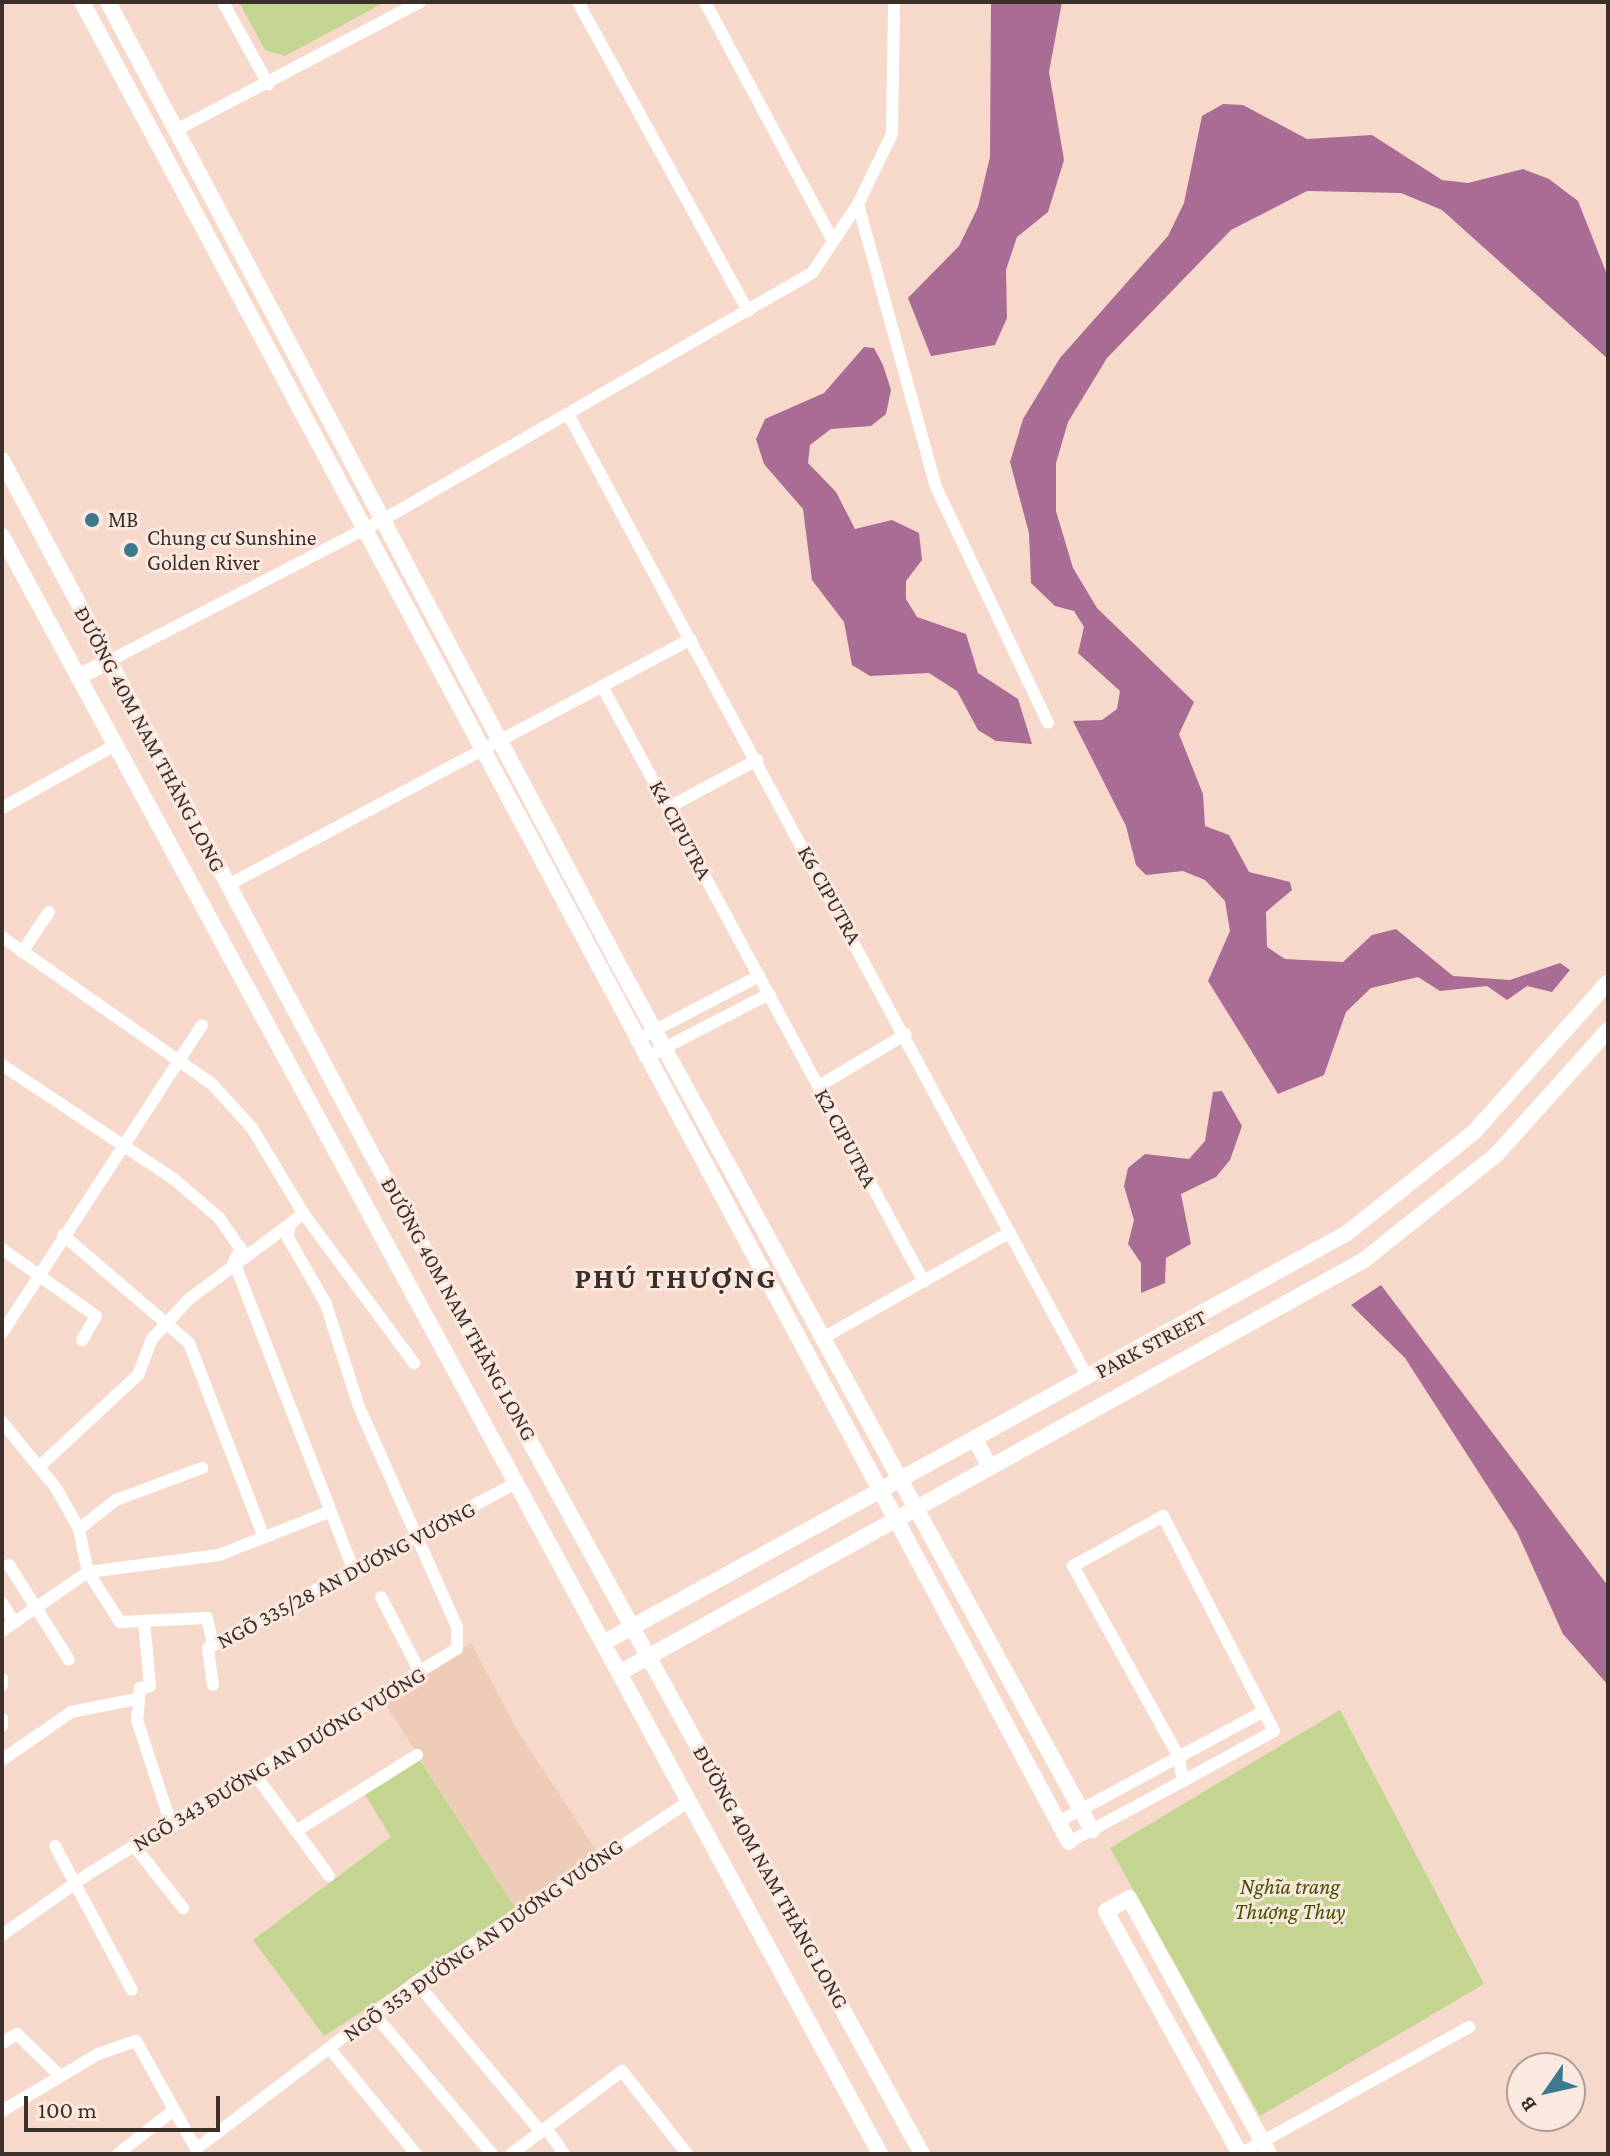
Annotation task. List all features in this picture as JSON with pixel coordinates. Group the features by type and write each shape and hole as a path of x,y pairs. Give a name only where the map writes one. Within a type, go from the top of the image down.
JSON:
{"street":[{"path":"82,2 645,1058 1069,1842 1183,1781 1274,1731 1163,1516 1073,1566 1179,1757 1183,1781"},
{"path":"108,2 386,518 499,740 654,1030 919,1507 1092,1830"},
{"path":"223,2 268,84"},
{"path":"157,141 420,2"},
{"path":"578,2 748,311"},
{"path":"705,2 833,241"},
{"path":"78,677 386,518 812,273 858,204 892,134 894,2"},
{"path":"858,204 936,487 1048,723"},
{"name":"K6 CIPUTRA","path":"568,414 906,1034 1088,1378"},
{"name":"ĐƯỜNG 40M NAM THĂNG LONG","path":"2,460 228,885 922,2154"},
{"name":"ĐƯỜNG 40M NAM THĂNG LONG","path":"2,536 880,2154"},
{"path":"228,885 691,639"},
{"name":"K4 CIPUTRA","path":"602,686 769,994"},
{"path":"2,808 115,745"},
{"path":"669,807 757,760"},
{"path":"22,952 49,912"},
{"path":"2,937 183,1063 252,1128 303,1213 414,1363"},
{"path":"636,1040 759,976"},
{"name":"PARK STREET","path":"603,1643 1088,1378 1395,1201 1474,1132 1608,982"},
{"path":"645,1058 769,994"},
{"name":"K2 CIPUTRA","path":"769,994 924,1282"},
{"path":"2,1333 121,1147 183,1063 202,1025"},
{"name":"PARK STREET","path":"619,1673 1238,1333 1414,1227 1496,1155 1608,1030"},
{"path":"819,1086 906,1034"},
{"path":"2,1065 219,1218 241,1249 234,1262 355,1574"},
{"path":"41,1465 138,1375 152,1339 167,1324 234,1262 303,1213"},
{"path":"290,1224 288,1238 326,1304 359,1407 417,1540"},
{"path":"823,1338 1010,1232"},
{"path":"63,1235 189,1343 214,1393 264,1537"},
{"path":"2,1249 40,1272 96,1316 82,1340"},
{"path":"2,1422 41,1465 79,1529 88,1572 120,1622 207,1618 213,1645"},
{"path":"975,1439 990,1467"},
{"path":"79,1529 116,1500 202,1468"},
{"name":"NGÕ 335/28 AN DƯƠNG VƯƠNG","path":"213,1685 213,1645 355,1574 516,1483"},
{"path":"2,1631 88,1572 219,1555 329,1512"},
{"name":"NGÕ 343 ĐƯỜNG AN DƯƠNG VƯƠNG","path":"2,1935 74,1883 172,1827 254,1773 449,1656 459,1640 417,1540"},
{"path":"9,1565 69,1660"},
{"path":"381,1597 420,1672"},
{"path":"2,1603 14,1622"},
{"path":"144,1622 150,1686 140,1688 136,1699 172,1827"},
{"path":"2,1679 2,1685"},
{"path":"2,1760 71,1712 136,1699"},
{"path":"1058,1822 1264,1711"},
{"path":"2,1719 2,1726"},
{"path":"296,1831 417,1755"},
{"path":"254,1773 329,1876"},
{"name":"NGÕ 353 ĐƯỜNG AN DƯƠNG VƯƠNG","path":"2,2111 60,2076 136,2041 170,2113 196,2149 416,1982 689,1801"},
{"path":"55,1846 132,1990"},
{"path":"135,1847 183,1908"},
{"path":"1266,2148 1129,1898 1106,1911 1240,2154 1266,2148 1469,2027"},
{"path":"416,1982 564,2154"},
{"path":"374,2014 492,2154"},
{"path":"2,2043 17,2034 60,2076"},
{"path":"329,2048 416,2154"},
{"path":"511,2154 622,2071 687,2154"},
{"path":"118,2154 170,2113"}],"shaded area":[{"path":"991,2 1062,2 1049,72 1064,160 1048,212 1017,237 1006,270 1007,318 995,345 931,356 908,298 959,246 978,207 990,157"},
{"path":"1223,104 1243,105 1307,139 1372,135 1442,180 1468,183 1523,169 1549,179 1578,201 1608,277 1608,359 1442,210 1401,193 1307,191 1231,230 1107,358 1068,422 1056,463 1056,511 1073,568 1097,608 1194,702 1179,734 1203,794 1205,826 1229,835 1249,872 1290,882 1292,890 1266,912 1267,947 1285,959 1343,962 1372,935 1396,929 1453,976 1510,980 1560,963 1570,970 1552,992 1527,986 1507,1000 1487,986 1440,991 1418,977 1371,988 1346,1012 1324,1075 1278,1094 1208,981 1230,931 1225,901 1205,880 1183,871 1146,875 1136,865 1126,826 1073,721 1102,720 1117,709 1120,691 1078,653 1084,627 1074,611 1055,606 1031,583 1029,533 1010,462 1023,419 1060,358 1168,236 1184,203 1202,116"},
{"path":"864,347 874,348 883,365 891,390 886,414 871,426 831,429 810,445 808,463 836,492 855,529 892,520 919,533 922,560 906,581 906,599 917,617 966,634 978,673 1018,699 1032,744 996,741 978,730 957,691 929,673 870,676 852,665 844,622 812,580 803,509 764,464 756,439 765,419 824,393"},
{"path":"1222,1091 1242,1126 1230,1160 1216,1177 1181,1194 1191,1244 1166,1258 1165,1283 1141,1293 1141,1263 1128,1244 1134,1220 1124,1186 1128,1168 1145,1154 1189,1159 1205,1141 1213,1092"},
{"path":"1381,1285 1608,1586 1608,1685 1563,1634 1517,1532 1405,1358 1351,1305"},
{"path":"471,1643 517,1730 601,1858 517,1911 379,1694"}],"green space":[{"path":"239,2 385,2 285,56 265,50"},
{"name":"Nghĩa trang Thượng Thuỵ","path":"1340,1710 1484,1984 1260,2116 1110,1848"},
{"path":"417,1755 517,1911 324,2036 253,1940 391,1837 362,1790"}],"place":[{"name":"MB","path":"92,520"},
{"name":"Chung cư Sunshine Golden River","path":"131,550"}],"district":[{"name":"PHÚ THƯỢNG","path":"676,1278"}]}
